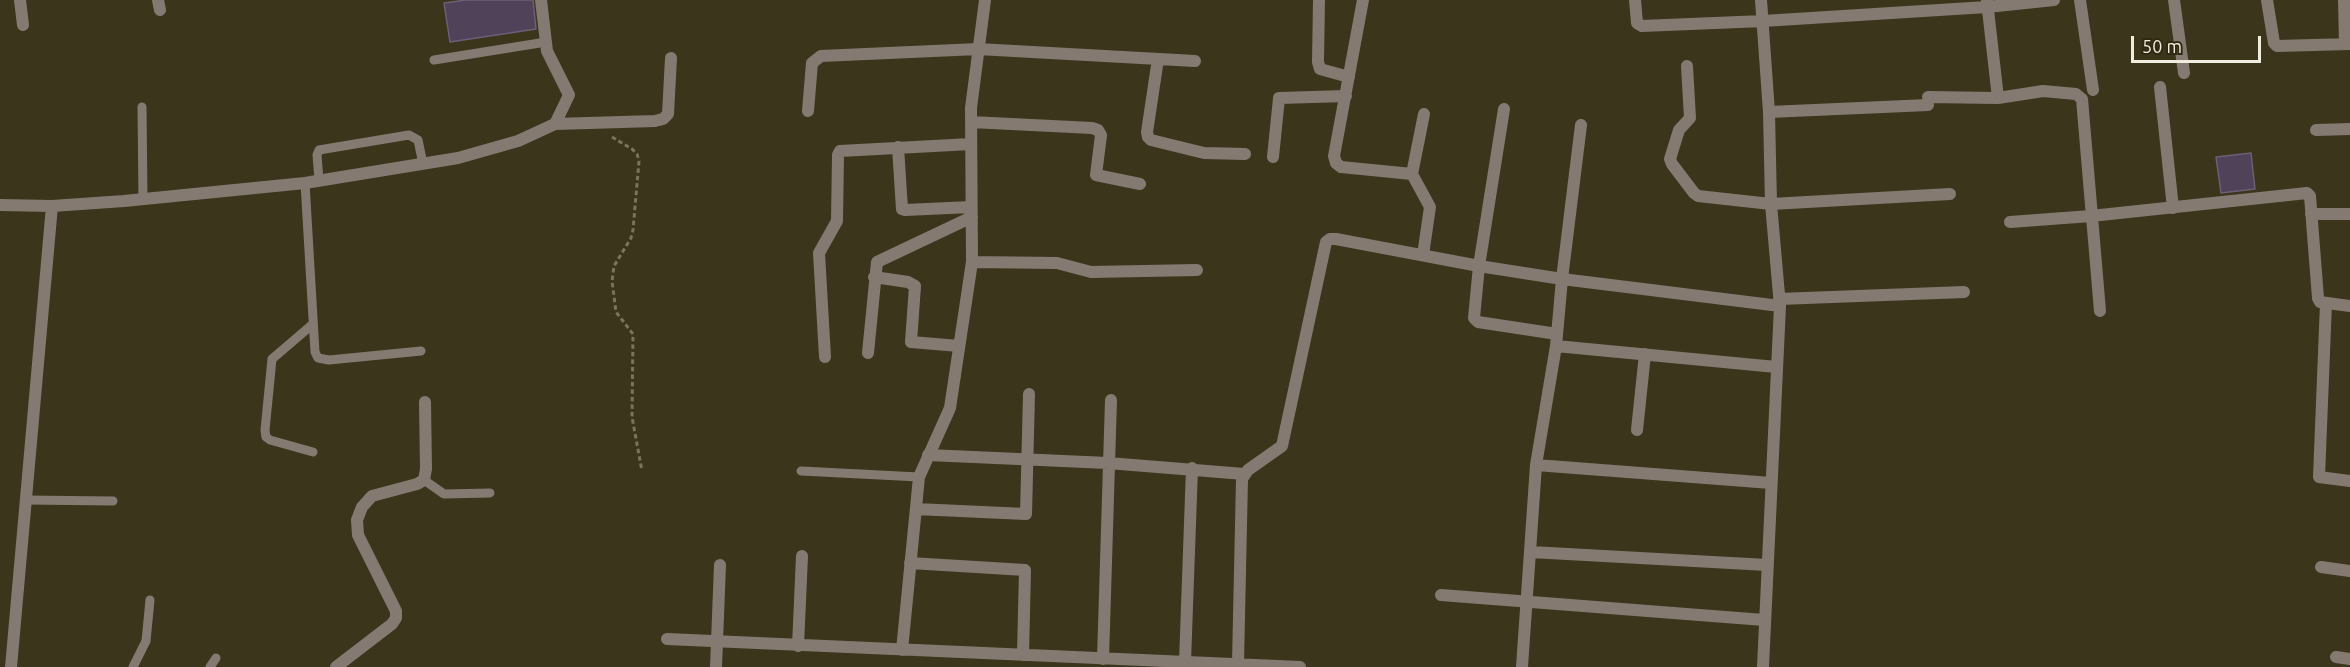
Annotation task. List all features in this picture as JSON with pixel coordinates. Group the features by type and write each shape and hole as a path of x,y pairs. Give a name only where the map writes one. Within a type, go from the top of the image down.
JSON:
{"street":[{"path":"20,0 23,25"},
{"path":"541,0 547,51 569,95 555,124"},
{"path":"902,650 919,477 948,416 972,262 971,122 984,0"},
{"path":"1319,0 1318,62 1320,69 1349,77"},
{"path":"1363,0 1334,156 1336,164 1341,168 1412,174"},
{"path":"1635,0 1637,23 1642,26 1762,21 1987,3 2054,0"},
{"path":"1761,0 1771,204 1779,302 1763,667"},
{"path":"2080,0 2093,90"},
{"path":"2174,0 2184,73"},
{"path":"2267,0 2274,43 2277,46 2347,44 2344,0"},
{"path":"1987,3 1998,98"},
{"path":"808,111 812,63 821,56 978,49 1195,61"},
{"path":"0,206 52,206 305,183 458,158 518,141 555,124 655,121 663,119 668,114 671,58"},
{"path":"1158,59 1148,137 1151,140 1204,153 1245,154"},
{"path":"1687,66 1690,118 1679,130 1670,154 1672,164 1698,196 1771,204 1950,194"},
{"path":"2160,87 2173,208"},
{"path":"1768,112 1998,98 2043,91 2076,94 2082,99 2100,311"},
{"path":"1273,157 1279,98 1346,96"},
{"path":"1504,110 1479,266 1475,321 1556,340 1645,354 1776,367"},
{"path":"1422,255 1430,207 1412,174 1424,114"},
{"path":"971,122 1098,130 1101,135 1096,175 1140,184"},
{"path":"1522,667 1536,465 1556,340 1581,125"},
{"path":"2316,130 2350,129"},
{"path":"825,357 819,253 837,222 838,155 844,150 971,144"},
{"path":"898,147 902,209 972,212"},
{"path":"2010,222 2173,208 2307,193 2310,196 2318,298 2320,302 2350,306"},
{"path":"11,667 52,206"},
{"path":"868,353 877,262 972,212"},
{"path":"2311,214 2350,214"},
{"path":"928,455 1192,468 1244,474 1282,446 1326,242 1336,239 1562,279 1779,302 1964,292"},
{"path":"972,262 1057,263 1091,272 1197,270"},
{"path":"874,277 908,282 915,286 911,342 959,346"},
{"path":"2326,303 2319,477 2350,481"},
{"path":"1637,430 1645,354"},
{"path":"916,509 1026,514 1029,394"},
{"path":"1103,658 1111,400"},
{"path":"336,667 392,624 396,618 396,611 358,535 357,520 362,507 372,496 424,480 426,469 425,402"},
{"path":"1536,465 1771,483"},
{"path":"1185,662 1192,468"},
{"path":"1238,663 1244,474"},
{"path":"1531,552 1767,565"},
{"path":"798,646 802,556"},
{"path":"910,563 1025,570 1023,655"},
{"path":"716,667 720,565"},
{"path":"2321,567 2350,571"},
{"path":"1441,595 1764,620"},
{"path":"667,639 1300,667"},
{"path":"2336,657 2350,659"}],"lane":[{"path":"434,60 546,42"},
{"path":"142,107 143,199"},
{"path":"319,180 317,155 319,150 409,135 418,140 423,164"},
{"path":"305,183 315,351 318,358 329,360 421,351"},
{"path":"313,324 269,364 265,430 266,437 270,440 313,453"},
{"path":"801,471 919,477"},
{"path":"424,480 444,494 490,493"},
{"path":"26,500 113,501"},
{"path":"133,667 146,641 150,600"},
{"path":"210,667 216,658"}],"path":[{"path":"587,123 632,149 639,161 633,230 631,238 614,266 612,281 614,306 633,334 632,417 642,471"}],"building":[{"path":"466,0 533,0 536,29 450,42 444,3"},
{"path":"2251,153 2255,189 2221,193 2216,157"}]}
